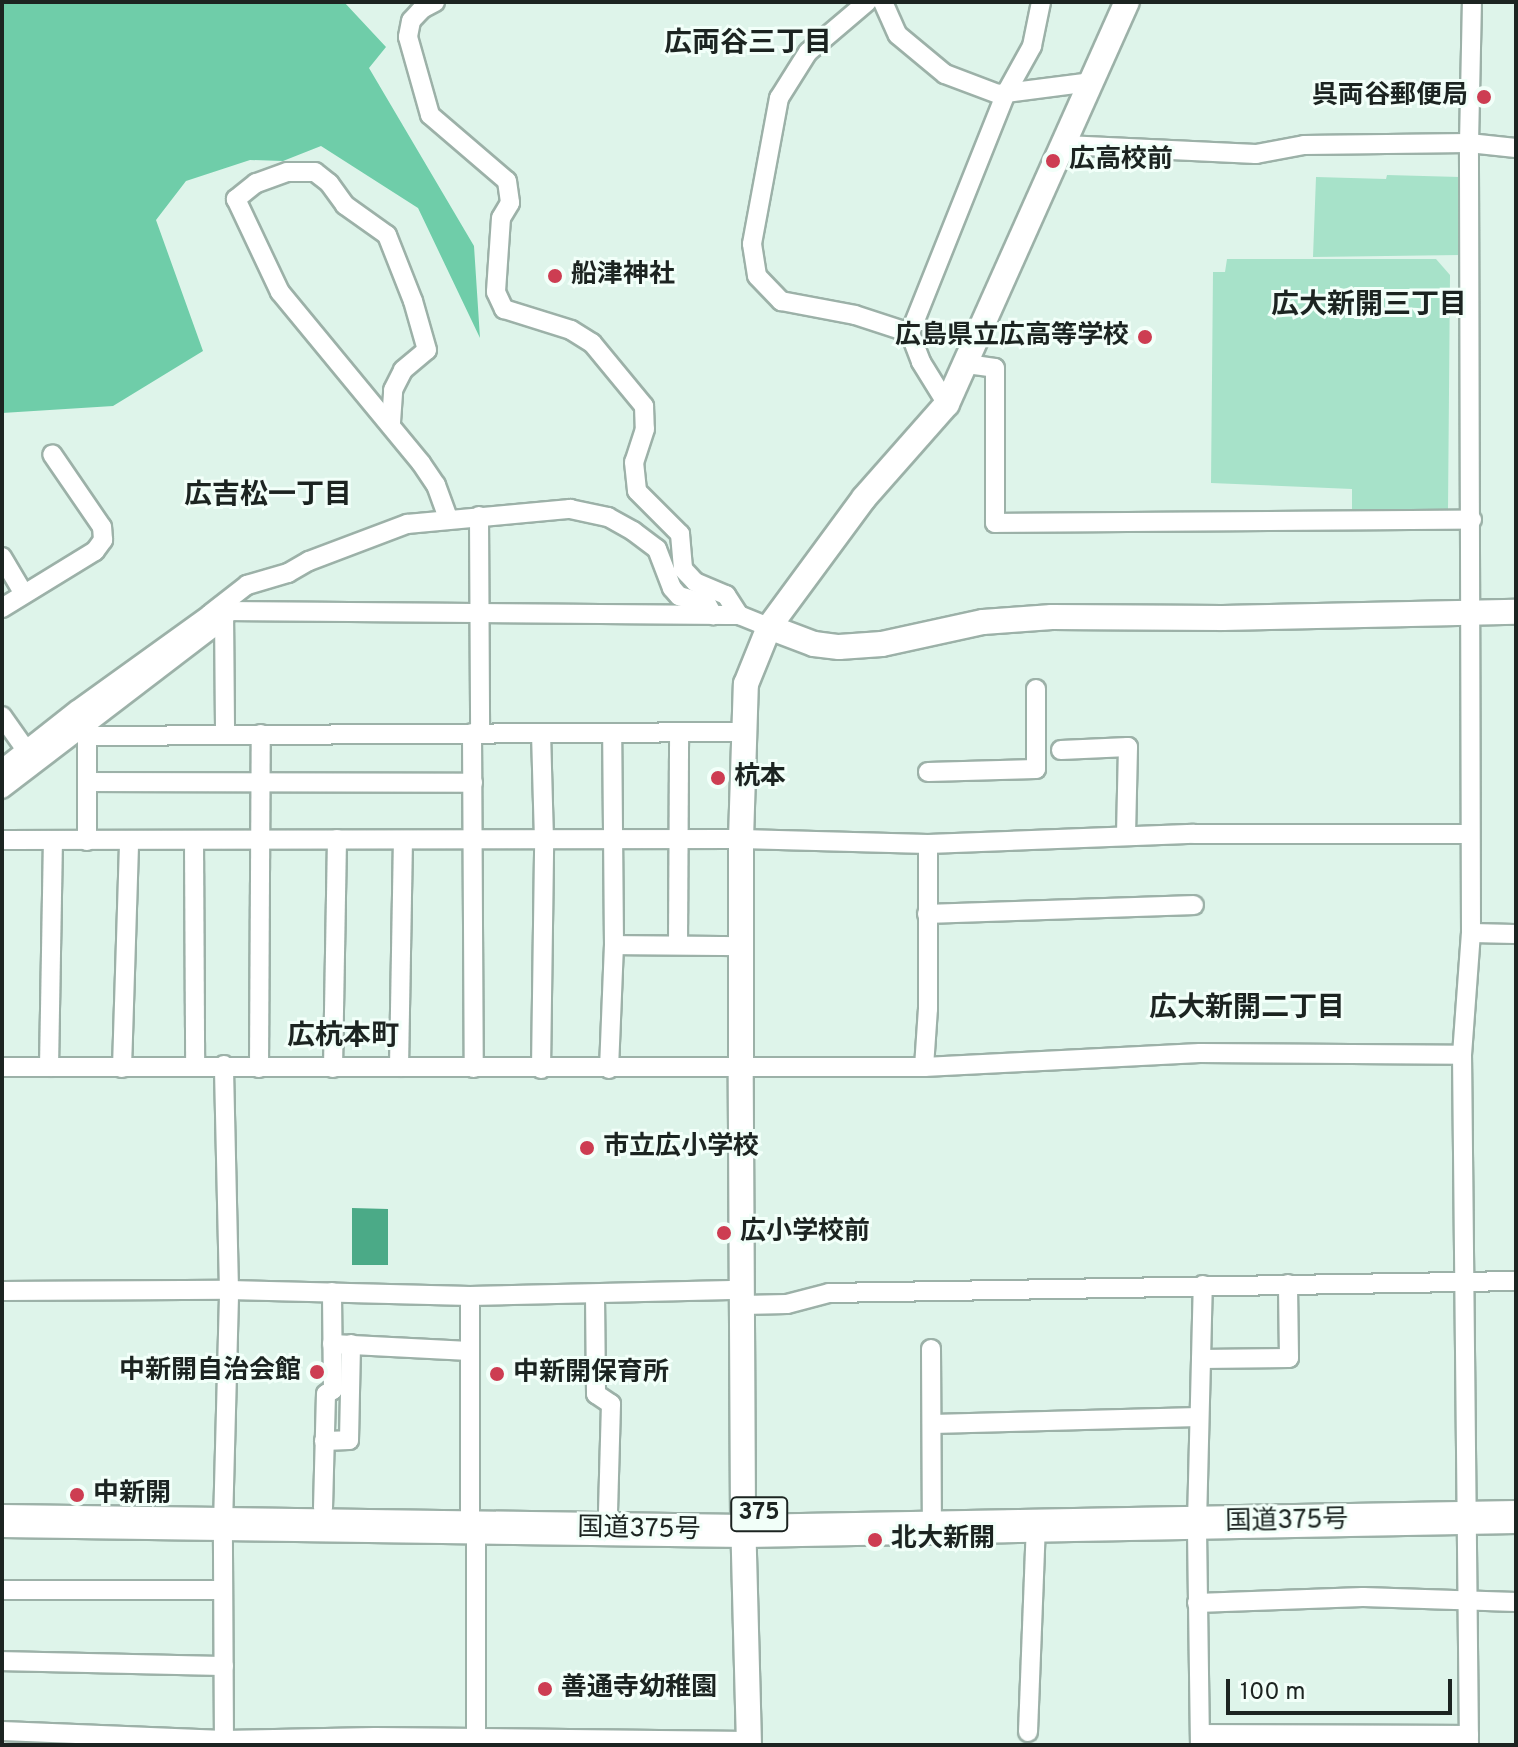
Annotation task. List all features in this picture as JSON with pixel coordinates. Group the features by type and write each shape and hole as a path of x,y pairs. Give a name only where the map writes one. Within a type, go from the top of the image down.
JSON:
{"highway":[{"name":"国道375号","path":"1468,1509 1516,1499"},
{"name":"国道375号","path":"2,1504 224,1516 472,1521 744,1523 1468,1509 1516,1517"},
{"name":"国道375号","path":"2,1521 224,1516 323,1508 472,1521 608,1512 744,1523"},
{"name":"国道375号","path":"932,1519 1036,1526 1198,1514"}],"street":[{"path":"435,2 422,9 411,21 408,37 430,115 507,181 510,203 501,218 496,292 504,309 571,330 592,343 644,406 645,429 634,462 637,491 680,534 683,569 695,582 726,595 739,615"},
{"path":"867,2 808,52 779,98 752,244 757,276 781,301 855,315 910,333"},
{"path":"883,2 898,35 945,74 998,94 1092,82"},
{"path":"947,404 921,362 910,333 1006,93 1032,46 1041,2"},
{"path":"2,1731 41,1738 224,1743 749,1743 741,1067 741,839 746,684 769,627 864,498 947,404 1127,2"},
{"path":"1203,1285 1197,1603 1200,1740 1469,1740 1467,1280 1462,1055 1471,933 1468,612 1472,520 1469,143 1472,2"},
{"path":"1065,145 1256,154 1304,145 1469,143 1516,148"},
{"path":"391,422 393,390 403,370 427,350 413,301 387,235 345,205 329,183 315,172 287,172 256,183 236,199 280,292 370,403 391,422 407,450 436,485 448,518"},
{"path":"967,364 995,368 995,523 1472,520"},
{"path":"2,608 95,551 103,540 102,527 52,454"},
{"path":"2,789 219,615 247,585 288,573 309,561 407,524 570,509 608,517 657,549 672,588 679,596 707,604 713,615"},
{"path":"474,1068 473,783 480,614 479,516"},
{"path":"2,557 24,594"},
{"path":"219,615 739,615 814,644 839,647 882,644 983,622 1052,617 1223,618 1516,612"},
{"path":"219,615 225,733"},
{"path":"928,772 1036,769 1036,689"},
{"path":"2,716 26,750"},
{"path":"2,769 26,750 84,723 261,734 743,732"},
{"path":"84,723 87,841"},
{"path":"609,1069 614,945 612,733"},
{"path":"678,944 679,733"},
{"path":"259,1068 261,734"},
{"path":"541,734 544,840 541,1069"},
{"path":"1061,750 1128,747 1126,836"},
{"path":"87,782 261,780 473,783"},
{"path":"2,840 741,839 928,844 1126,836 1470,834"},
{"path":"333,1068 337,839"},
{"path":"399,1067 403,840"},
{"path":"49,1067 53,841"},
{"path":"122,1068 129,841"},
{"path":"194,842 195,1065"},
{"path":"924,1067 928,1009 928,844"},
{"path":"927,914 1194,905"},
{"path":"1471,933 1516,934"},
{"path":"614,945 741,946"},
{"path":"2,1067 924,1067 1200,1053 1462,1055"},
{"path":"224,1065 229,1290 223,1590 224,1743"},
{"path":"2,1291 229,1290 470,1296 743,1297 787,1304 829,1293 1516,1281"},
{"path":"1201,1359 1289,1358 1288,1284"},
{"path":"323,1508 326,1394 333,1390 341,1344 332,1292"},
{"path":"470,1296 476,1741"},
{"path":"595,1296 596,1394 611,1404 608,1512"},
{"path":"341,1344 470,1351"},
{"path":"931,1349 932,1519"},
{"path":"932,1424 1199,1417"},
{"path":"1028,1732 1036,1526"},
{"path":"2,1590 223,1590"},
{"path":"1197,1603 1363,1597 1516,1602"},
{"path":"2,1661 224,1666"}],"shaded area":[{"path":"2,2 344,2 386,47 369,68 474,246 480,338 418,208 321,146 283,161 250,160 186,181 156,220 203,351 113,406 2,413"},
{"path":"1387,175 1460,177 1460,255 1313,257 1316,177 1386,179"},
{"path":"1227,259 1436,259 1450,275 1448,509 1352,513 1352,489 1211,483 1213,272 1225,272"},
{"path":"352,1208 388,1209 388,1265 352,1265"}],"place":[{"name":"呉両谷郵便局","path":"1484,97"},
{"name":"広高校前","path":"1053,161"},
{"name":"船津神社","path":"555,276"},
{"name":"広島県立広高等学校","path":"1145,337"},
{"name":"杭本","path":"718,778"},
{"name":"市立広小学校","path":"587,1148"},
{"name":"広小学校前","path":"724,1233"},
{"name":"中新開自治会館","path":"317,1372"},
{"name":"中新開保育所","path":"497,1374"},
{"name":"中新開","path":"77,1495"},
{"name":"北大新開","path":"875,1540"},
{"name":"善通寺幼稚園","path":"545,1689"}],"district":[{"name":"広両谷三丁目","path":"748,44"},
{"name":"広大新開三丁目","path":"1369,306"},
{"name":"広吉松一丁目","path":"268,496"},
{"name":"広大新開二丁目","path":"1247,1009"},
{"name":"広杭本町","path":"343,1037"}]}
